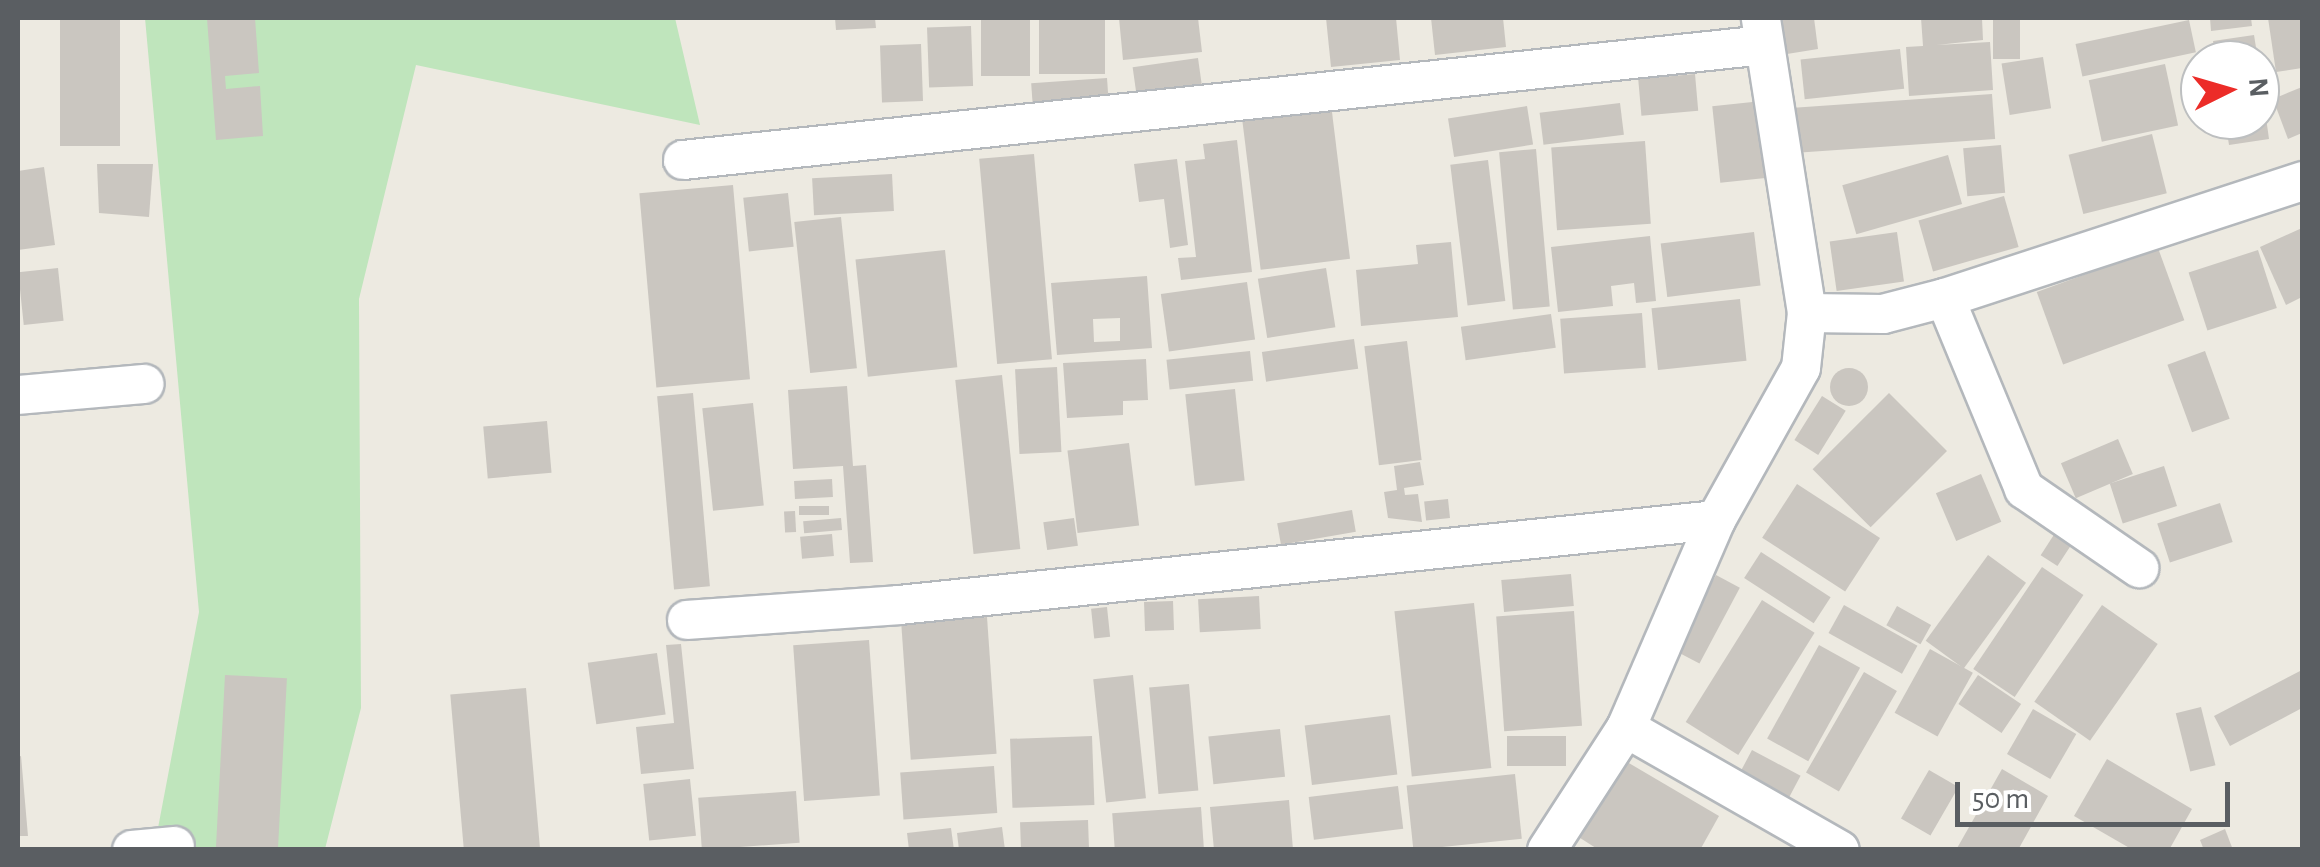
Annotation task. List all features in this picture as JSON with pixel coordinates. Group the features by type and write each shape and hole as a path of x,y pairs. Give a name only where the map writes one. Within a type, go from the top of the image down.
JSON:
{"street":[{"path":"683,160 1763,31 1807,313 1801,368 1716,520 1626,728 1547,850"},
{"path":"1807,313 1883,314 1944,298 2302,182"},
{"path":"1944,298 2024,488 2139,568"},
{"path":"18,395 145,384"},
{"path":"687,620 900,605 1716,520"},
{"path":"1626,728 1840,850"},
{"path":"132,850 174,846"}],"green space":[{"path":"145,18 675,18 700,125 416,65 359,299 361,708 325,849 154,849 199,612"}],"building":[{"path":"60,18 120,18 120,146 60,146"},
{"path":"207,18 255,18 259,73 225,76 226,89 260,86 263,136 216,140"},
{"path":"835,18 875,18 876,28 836,30"},
{"path":"981,18 1030,18 1030,76 981,76"},
{"path":"1039,18 1105,18 1105,74 1039,74"},
{"path":"1119,18 1198,18 1202,52 1123,60"},
{"path":"1326,18 1396,18 1400,60 1331,67"},
{"path":"1431,18 1503,18 1506,47 1435,55"},
{"path":"1782,18 1814,18 1818,49 1787,54"},
{"path":"1921,18 1982,18 1983,40 1937,45 1990,42 1993,90 1909,96 1906,47 1923,46"},
{"path":"1993,18 2020,18 2020,59 1993,59"},
{"path":"2210,18 2251,18 2252,26 2211,31"},
{"path":"2268,18 2302,18 2302,68 2280,71 2280,40 2271,40"},
{"path":"2189,20 2193,40 2180,40 2180,56 2082,76 2076,44"},
{"path":"971,26 973,86 929,87 927,28"},
{"path":"2254,35 2255,40 2220,40"},
{"path":"921,44 923,101 882,102 880,45"},
{"path":"1900,49 1904,89 1805,99 1801,59"},
{"path":"2043,57 2051,108 2010,115 2002,64"},
{"path":"1198,58 1202,88 1137,97 1133,67"},
{"path":"2165,64 2178,126 2102,142 2089,80"},
{"path":"1695,74 1698,111 1641,116 1638,79"},
{"path":"1107,78 1109,108 1033,113 1031,83"},
{"path":"2302,87 2302,133 2288,139 2280,118 2280,96"},
{"path":"1992,94 1995,139 1794,153 1790,108"},
{"path":"1762,101 1770,178 1720,183 1712,106"},
{"path":"1620,103 1624,135 1544,145 1540,113"},
{"path":"1331,104 1350,259 1261,270 1242,115"},
{"path":"1527,106 1533,145 1454,157 1448,119"},
{"path":"2152,134 2167,193 2083,214 2069,155"},
{"path":"1237,140 1252,272 1181,280 1178,258 1196,257 1185,161 1205,159 1203,144"},
{"path":"2228,140 2262,140 2229,145"},
{"path":"1645,141 1651,224 1557,230 1551,148"},
{"path":"2001,145 2005,193 1967,196 1963,148"},
{"path":"1536,149 1550,306 1513,310 1499,152"},
{"path":"1034,154 1052,359 997,364 979,159"},
{"path":"1948,155 1962,204 1856,234 1842,185"},
{"path":"1177,159 1188,245 1170,248 1164,199 1139,202 1134,164"},
{"path":"1488,160 1505,301 1468,306 1450,165"},
{"path":"97,164 153,164 149,217 99,213"},
{"path":"44,167 55,245 18,250 18,171"},
{"path":"892,174 894,211 814,215 812,178"},
{"path":"733,185 750,379 656,387 639,193"},
{"path":"788,193 794,247 749,251 743,198"},
{"path":"2004,196 2019,247 1933,271 1918,221"},
{"path":"841,217 857,368 810,373 794,222"},
{"path":"2302,228 2302,297 2286,305 2260,247"},
{"path":"1754,232 1761,286 1667,297 1661,243"},
{"path":"1897,232 1904,282 1837,291 1830,241"},
{"path":"1650,236 1656,301 1636,303 1634,283 1611,286 1613,306 1558,312 1551,247"},
{"path":"1451,242 1458,317 1361,326 1356,270 1418,264 1416,245"},
{"path":"2158,248 2184,320 2063,364 2037,292"},
{"path":"945,250 957,367 868,377 855,259"},
{"path":"2258,250 2277,308 2207,331 2189,273"},
{"path":"58,268 64,321 24,325 18,272"},
{"path":"1326,268 1335,327 1267,338 1258,279"},
{"path":"1147,276 1152,348 1057,355 1051,283","holes":["1120,318 1120,341 1094,342 1093,319"]},
{"path":"1247,282 1255,339 1169,352 1161,294"},
{"path":"1740,299 1746,361 1658,370 1651,308"},
{"path":"1642,313 1646,368 1564,374 1560,319"},
{"path":"1551,314 1556,348 1466,360 1461,327"},
{"path":"1354,339 1358,369 1266,382 1262,352"},
{"path":"1407,341 1422,460 1379,465 1364,346"},
{"path":"1250,351 1253,381 1170,390 1166,360"},
{"path":"2205,351 2230,419 2192,432 2167,365"},
{"path":"1146,359 1148,400 1123,401 1123,415 1067,418 1063,363"},
{"path":"1057,367 1061,452 1020,454 1015,369"},
{"path":"1849,368 1862,374 1868,387 1862,400 1849,406 1836,400 1830,387 1836,374"},
{"path":"1002,375 1020,549 974,554 955,380"},
{"path":"847,386 853,466 866,465 873,562 850,563 843,466 793,469 788,390"},
{"path":"1235,389 1245,480 1195,486 1185,394"},
{"path":"693,393 710,586 674,589 657,396"},
{"path":"1889,393 1947,451 1871,527 1813,469"},
{"path":"1822,396 1846,411 1818,455 1794,440"},
{"path":"753,403 764,505 713,511 702,408"},
{"path":"547,421 552,473 488,478 483,427"},
{"path":"2118,439 2133,474 2076,498 2061,463"},
{"path":"1129,443 1139,525 1078,533 1067,451"},
{"path":"1420,462 1424,485 1404,488 1405,495 1418,494 1422,522 1388,518 1384,492 1397,490 1394,466"},
{"path":"2164,466 2177,506 2123,524 2110,484"},
{"path":"1981,474 2001,522 1956,541 1936,493"},
{"path":"832,479 833,497 795,499 794,481"},
{"path":"1797,484 1880,538 1845,592 1762,538"},
{"path":"1448,499 1450,518 1426,520 1424,502"},
{"path":"2220,503 2233,542 2170,562 2157,523"},
{"path":"799,506 829,506 829,515 799,515"},
{"path":"1352,510 1356,532 1281,545 1277,523"},
{"path":"795,511 796,532 785,533 784,512"},
{"path":"841,518 842,530 804,533 803,521"},
{"path":"1074,518 1078,546 1047,550 1043,522"},
{"path":"2057,530 2074,541 2057,566 2041,555"},
{"path":"832,534 834,556 802,559 800,537"},
{"path":"1761,552 1831,597 1814,623 1744,578"},
{"path":"1988,555 2026,583 1964,668 1926,641"},
{"path":"2042,567 2083,595 2015,697 1973,669"},
{"path":"1571,574 1574,606 1504,612 1501,580"},
{"path":"1716,575 1740,588 1699,664 1676,651"},
{"path":"1259,596 1261,629 1200,632 1198,599"},
{"path":"1762,600 1815,633 1738,755 1686,722"},
{"path":"1173,601 1174,630 1145,631 1144,602"},
{"path":"1474,603 1491,768 1412,776 1394,611"},
{"path":"1844,605 1917,646 1902,674 1828,633"},
{"path":"2102,605 2158,644 2090,741 2034,702"},
{"path":"1897,606 1931,625 1920,644 1886,625"},
{"path":"1107,607 1110,637 1094,639 1091,609"},
{"path":"1574,611 1582,726 1504,731 1496,616"},
{"path":"987,617 997,754 911,760 901,623"},
{"path":"869,640 880,796 804,801 793,645"},
{"path":"681,644 694,769 641,774 636,727 674,723 666,645"},
{"path":"1819,645 1860,668 1808,761 1767,739"},
{"path":"1930,649 1973,673 1937,737 1895,713"},
{"path":"657,653 666,714 596,724 588,663"},
{"path":"2302,670 2302,708 2230,746 2214,716"},
{"path":"1864,672 1897,691 1839,791 1806,772"},
{"path":"225,675 287,678 278,850 216,850"},
{"path":"1133,675 1146,798 1106,803 1093,679"},
{"path":"1978,675 2021,704 2002,733 1958,704"},
{"path":"1189,684 1198,791 1158,794 1149,687"},
{"path":"526,688 540,850 464,850 450,695"},
{"path":"2201,707 2216,765 2190,772 2176,713"},
{"path":"2033,709 2076,734 2050,779 2007,754"},
{"path":"1390,715 1397,775 1312,785 1305,725"},
{"path":"1280,729 1285,777 1213,784 1208,737"},
{"path":"1092,736 1094,805 1012,808 1010,739"},
{"path":"1507,736 1566,736 1566,766 1507,766"},
{"path":"1752,750 1801,776 1788,799 1740,773"},
{"path":"21,756 28,836 18,836"},
{"path":"1622,759 1719,816 1700,850 1599,850 1577,836"},
{"path":"2107,759 2192,809 2169,850 2133,850 2074,816"},
{"path":"994,766 997,813 904,819 900,773"},
{"path":"2002,769 2048,796 2018,850 1956,850"},
{"path":"1929,770 1958,787 1930,835 1901,818"},
{"path":"1515,774 1522,839 1413,850 1407,785"},
{"path":"690,779 696,836 649,841 643,784"},
{"path":"1398,786 1403,829 1314,840 1309,797"},
{"path":"796,791 800,843 702,850 698,798"},
{"path":"1289,800 1293,850 1214,850 1210,807"},
{"path":"1201,807 1204,850 1115,850 1112,813"},
{"path":"1088,820 1089,850 1021,850 1020,822"},
{"path":"1002,827 1005,850 959,850 957,833"},
{"path":"951,828 954,850 909,850 907,833"},
{"path":"2225,829 2233,850 2204,850 2200,840"}]}
